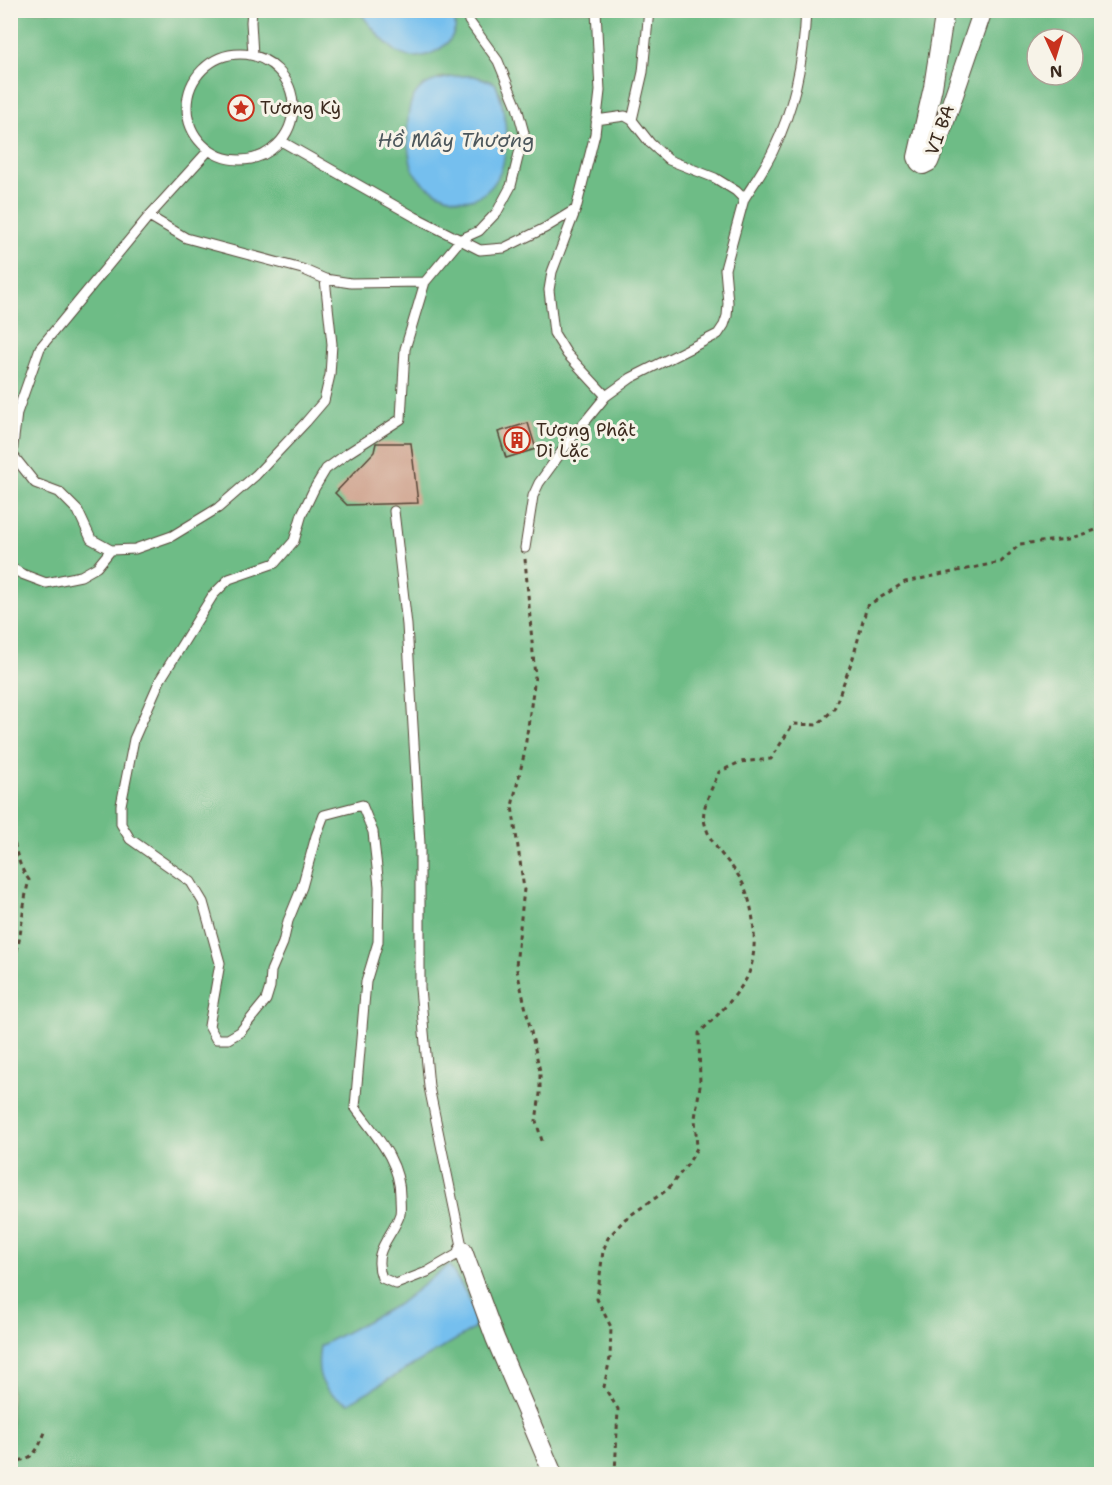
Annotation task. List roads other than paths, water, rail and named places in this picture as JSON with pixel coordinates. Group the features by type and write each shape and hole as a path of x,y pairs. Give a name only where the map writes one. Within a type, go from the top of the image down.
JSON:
{"street":[{"name":"VI BA","path":"945,10 933,87 917,157 923,165 929,162 942,130 983,10"},
{"path":"463,1251 495,1338 553,1474"}],"lane":[{"path":"252,10 253,55"},
{"path":"394,511 407,625 419,821 420,988 429,1087 463,1251 427,1272 396,1284 382,1278 378,1268 379,1252 400,1212 400,1183 393,1158 355,1107 366,982 378,942 379,886 373,832 362,805 324,815 302,887 288,921 283,943 271,971 266,1000 240,1032 228,1039 216,1039 209,1026 220,963 203,902 191,882 130,839 121,824 121,805 134,739 160,680 213,595 229,579 275,563 294,541 302,514 326,469 401,419 405,349 425,282 461,239 479,231 497,212 511,186 524,133 517,107 498,61 469,21 466,10"},
{"path":"596,10 600,91 595,134 576,209 552,272 549,290 554,333 567,354 606,396"},
{"path":"632,120 643,72 650,10"},
{"path":"525,548 533,496 539,483 606,396 631,378 718,334 727,316 725,269 744,199 773,151 787,114 799,70 806,10"},
{"path":"234,53 253,55 269,62 283,74 291,90 293,108 290,126 280,141 269,151 254,158 239,160 224,157 209,150 196,138 188,121 186,102 191,85 201,69 216,59 234,53"},
{"path":"596,120 625,116 632,120 650,143 669,160 715,178 744,199"},
{"path":"280,141 415,217 480,250 504,248 545,228 576,209"},
{"path":"209,150 149,216 40,348 17,413 11,454 35,483 59,492 78,511 91,539 111,550 135,549 172,536 218,508 256,475 324,401 330,375 332,344 332,325 325,279"},
{"path":"149,216 186,238 302,269 325,279 351,284 425,282"},
{"path":"10,567 46,583 81,576 97,567 111,550"}],"water":[{"path":"359,11 454,11 455,29 448,42 435,51 421,56 406,56 387,44"},
{"name":"Hồ Mây Thượng","path":"460,76 474,76 495,83 504,112 506,129 503,163 497,178 488,190 467,200 449,197 423,183 413,169 408,144 410,107 417,91 431,82"},
{"path":"449,1265 471,1304 475,1321 474,1329 349,1403 332,1394 322,1382 318,1366 320,1346 397,1305"}],"place":[{"name":"Tương Kỳ","path":"241,108"},
{"name":"Tượng Phật Di Lặc","path":"517,440"}]}
